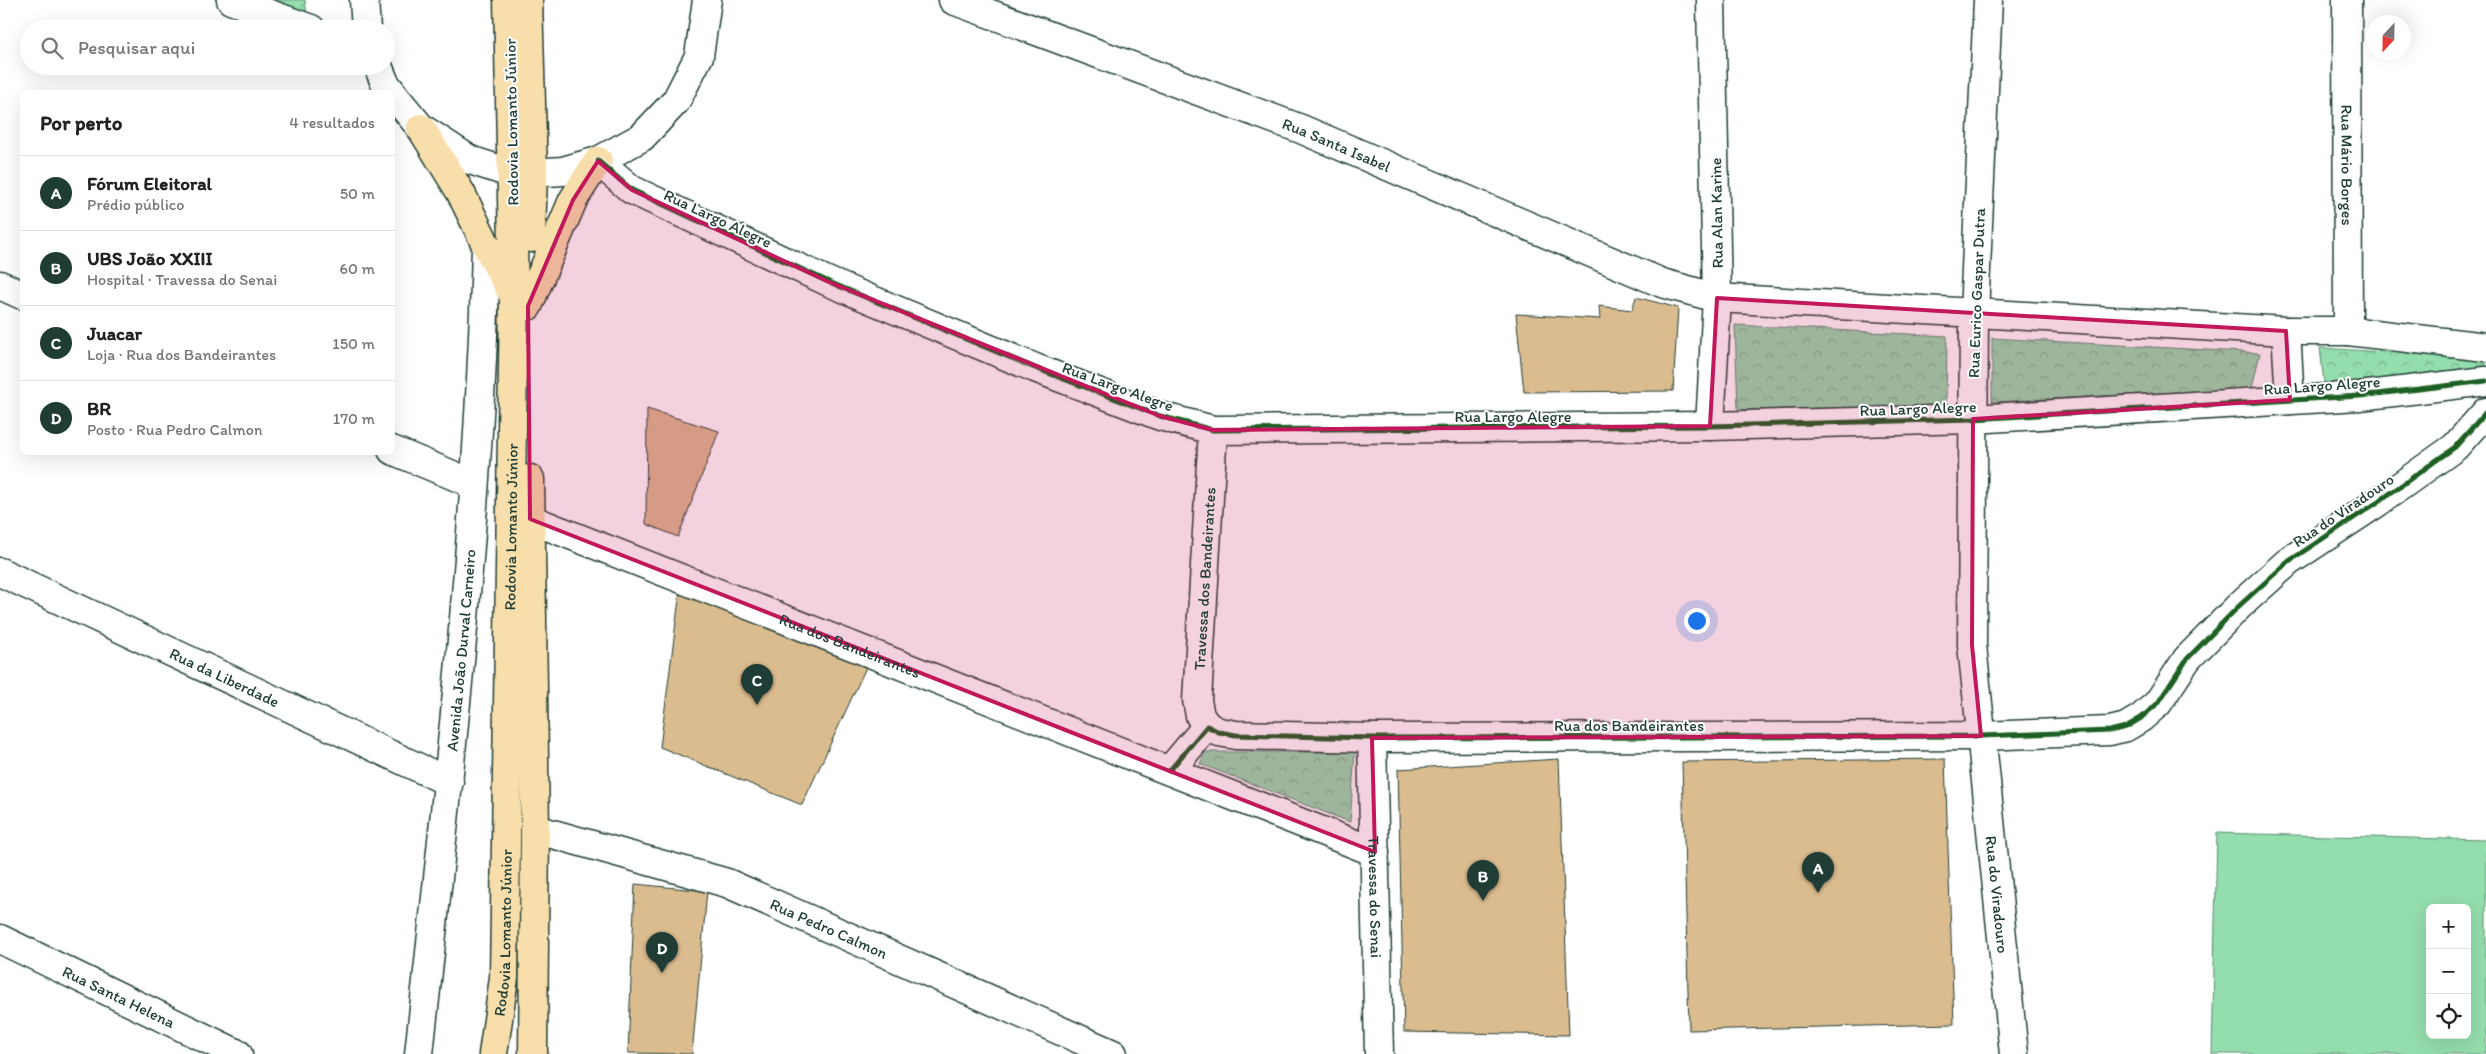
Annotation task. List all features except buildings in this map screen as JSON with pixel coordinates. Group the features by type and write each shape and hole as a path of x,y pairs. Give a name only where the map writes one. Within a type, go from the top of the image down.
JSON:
{"highway":[{"name":"Rodovia Lomanto Júnior","path":"508,0 523,173"},
{"name":"Rodovia Lomanto Júnior","path":"493,1054 504,978 528,0"},
{"path":"421,128 461,193 486,245 521,300"},
{"path":"521,300 573,200 598,161"},
{"name":"Rodovia Lomanto Júnior","path":"521,300 530,518 535,830 533,1054"}],"street":[{"path":"231,0 286,20"},
{"path":"364,0 365,20"},
{"path":"395,97 421,128 470,160 523,173 563,171 598,161 642,137 676,101 700,56 708,7 707,0"},
{"name":"Rua Santa Isabel","path":"953,0 1301,129 1662,283 1717,298"},
{"name":"Rua Alan Karine","path":"1710,426 1717,298 1712,0"},
{"name":"Rua Eurico Gaspar Dutra","path":"1981,736 1972,645 1973,419 1974,314 1988,0"},
{"name":"Rua Mário Borges","path":"2347,0 2348,331"},
{"path":"382,75 390,90"},
{"name":"Rua Largo Alegre","path":"598,161 632,190 829,282 1026,364 1160,416 1213,430 1710,426 1973,419 2360,396 2486,381"},
{"name":"Avenida João Durval Carneiro","path":"419,1054 449,782 474,484 483,367 486,245"},
{"path":"0,286 20,294"},
{"path":"1717,298 2286,331 2348,331 2486,348"},
{"path":"2286,331 2290,400"},
{"name":"Rua do Viradouro","path":"2110,731 2126,727 2141,718 2158,703 2188,659 2240,605 2290,561 2455,447 2486,412"},
{"name":"Travessa dos Bandeirantes","path":"1207,726 1200,716 1197,700 1213,430"},
{"path":"395,451 474,484"},
{"name":"Rua dos Bandeirantes","path":"530,518 1375,852"},
{"name":"Rua da Liberdade","path":"0,572 449,782"},
{"path":"1170,770 1207,726"},
{"name":"Rua dos Bandeirantes","path":"1207,726 1219,732 1236,736 1372,738 1981,736 2110,731"},
{"name":"Rua do Viradouro","path":"1981,736 2014,1054"},
{"name":"Travessa do Senai","path":"1372,738 1379,1054"},
{"name":"Rua Pedro Calmon","path":"535,830 727,883 1113,1054"},
{"name":"Rua Santa Helena","path":"0,939 238,1054"}],"highlighted area":[{"path":"598,161 632,190 829,282 1160,416 1213,430 1710,426 1717,298 2286,331 2290,400 1973,419 1972,645 1981,736 1372,738 1375,852 530,519 528,306 573,200"}],"green space":[{"path":"269,0 305,0 307,15"},
{"path":"1735,325 1947,336 1946,405 1738,410"},
{"path":"1992,338 2260,353 2252,388 1992,402"},
{"path":"2320,348 2486,358 2486,372 2324,383"},
{"path":"1205,752 1355,752 1350,822 1200,764"},
{"path":"2217,833 2486,840 2486,1054 2212,1054"}],"cycle path":[{"path":"598,161 632,190 829,282 1035,368 1160,416 1213,430 1710,426 1973,419 2360,396 2486,381"},
{"path":"1170,770 1207,726 1219,732 1236,735 1372,738 1981,736 2110,731 2126,727 2141,718 2158,703 2187,659 2240,605 2289,561 2378,502 2455,447 2486,412"}],"place":[{"name":"Juacar","path":"757,705"},
{"name":"Fórum Eleitoral","path":"1818,893"},
{"name":"UBS João XXIII","path":"1483,901"},
{"name":"BR","path":"662,973"}]}
